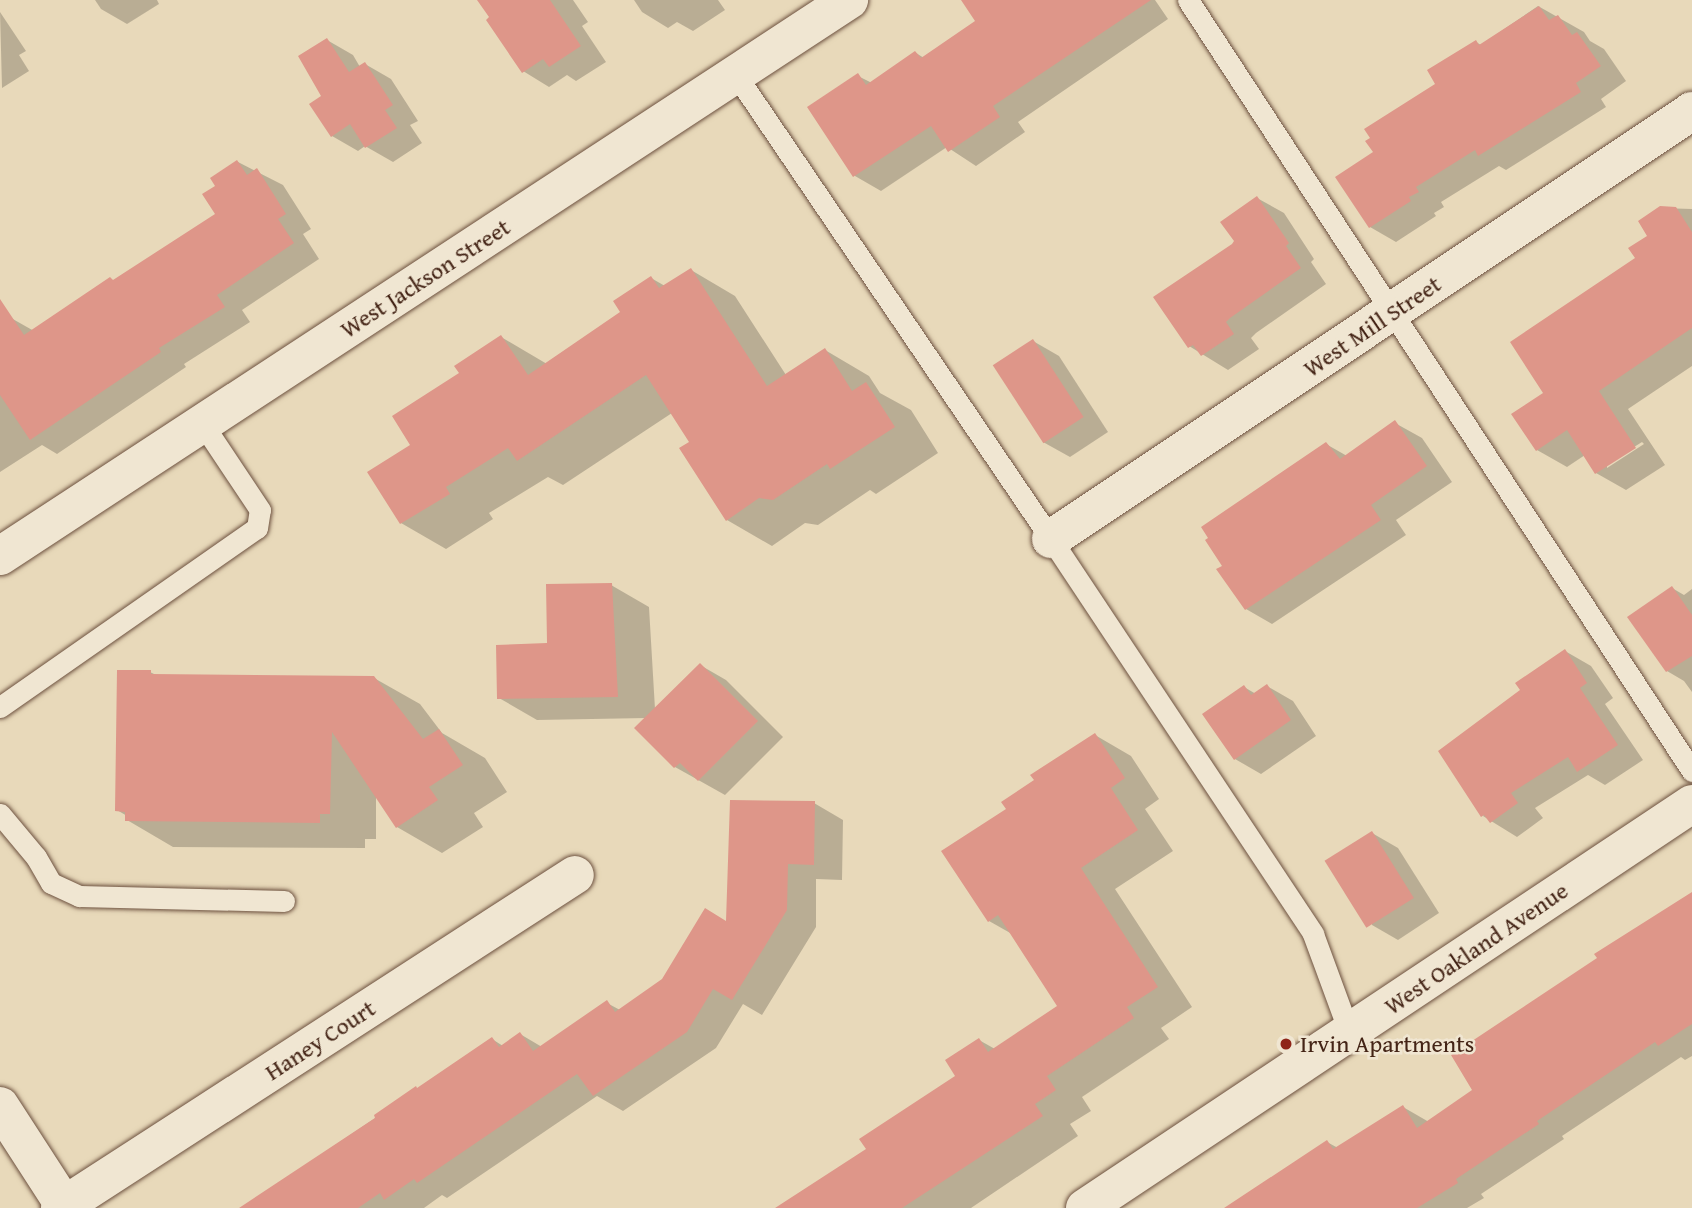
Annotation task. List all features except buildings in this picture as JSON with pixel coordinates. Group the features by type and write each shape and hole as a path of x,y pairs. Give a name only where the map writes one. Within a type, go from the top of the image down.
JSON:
{"street":[{"name":"West Jackson Street","path":"0,556 849,0"},
{"name":"West Mill Street","path":"1051,538 1692,111"},
{"name":"West Oakland Avenue","path":"1084,1208 1692,804"},
{"name":"Haney Court","path":"64,1207 575,875"},
{"path":"0,1105 64,1207"}],"lane":[{"path":"1188,0 1692,771"},
{"path":"736,75 1051,538 1313,934 1349,1032"},
{"path":"0,707 257,528 260,510 202,424"},
{"path":"0,814 36,857 51,883 79,897 284,901"}],"place":[{"name":"Irvin Apartments","path":"1286,1044"}]}
